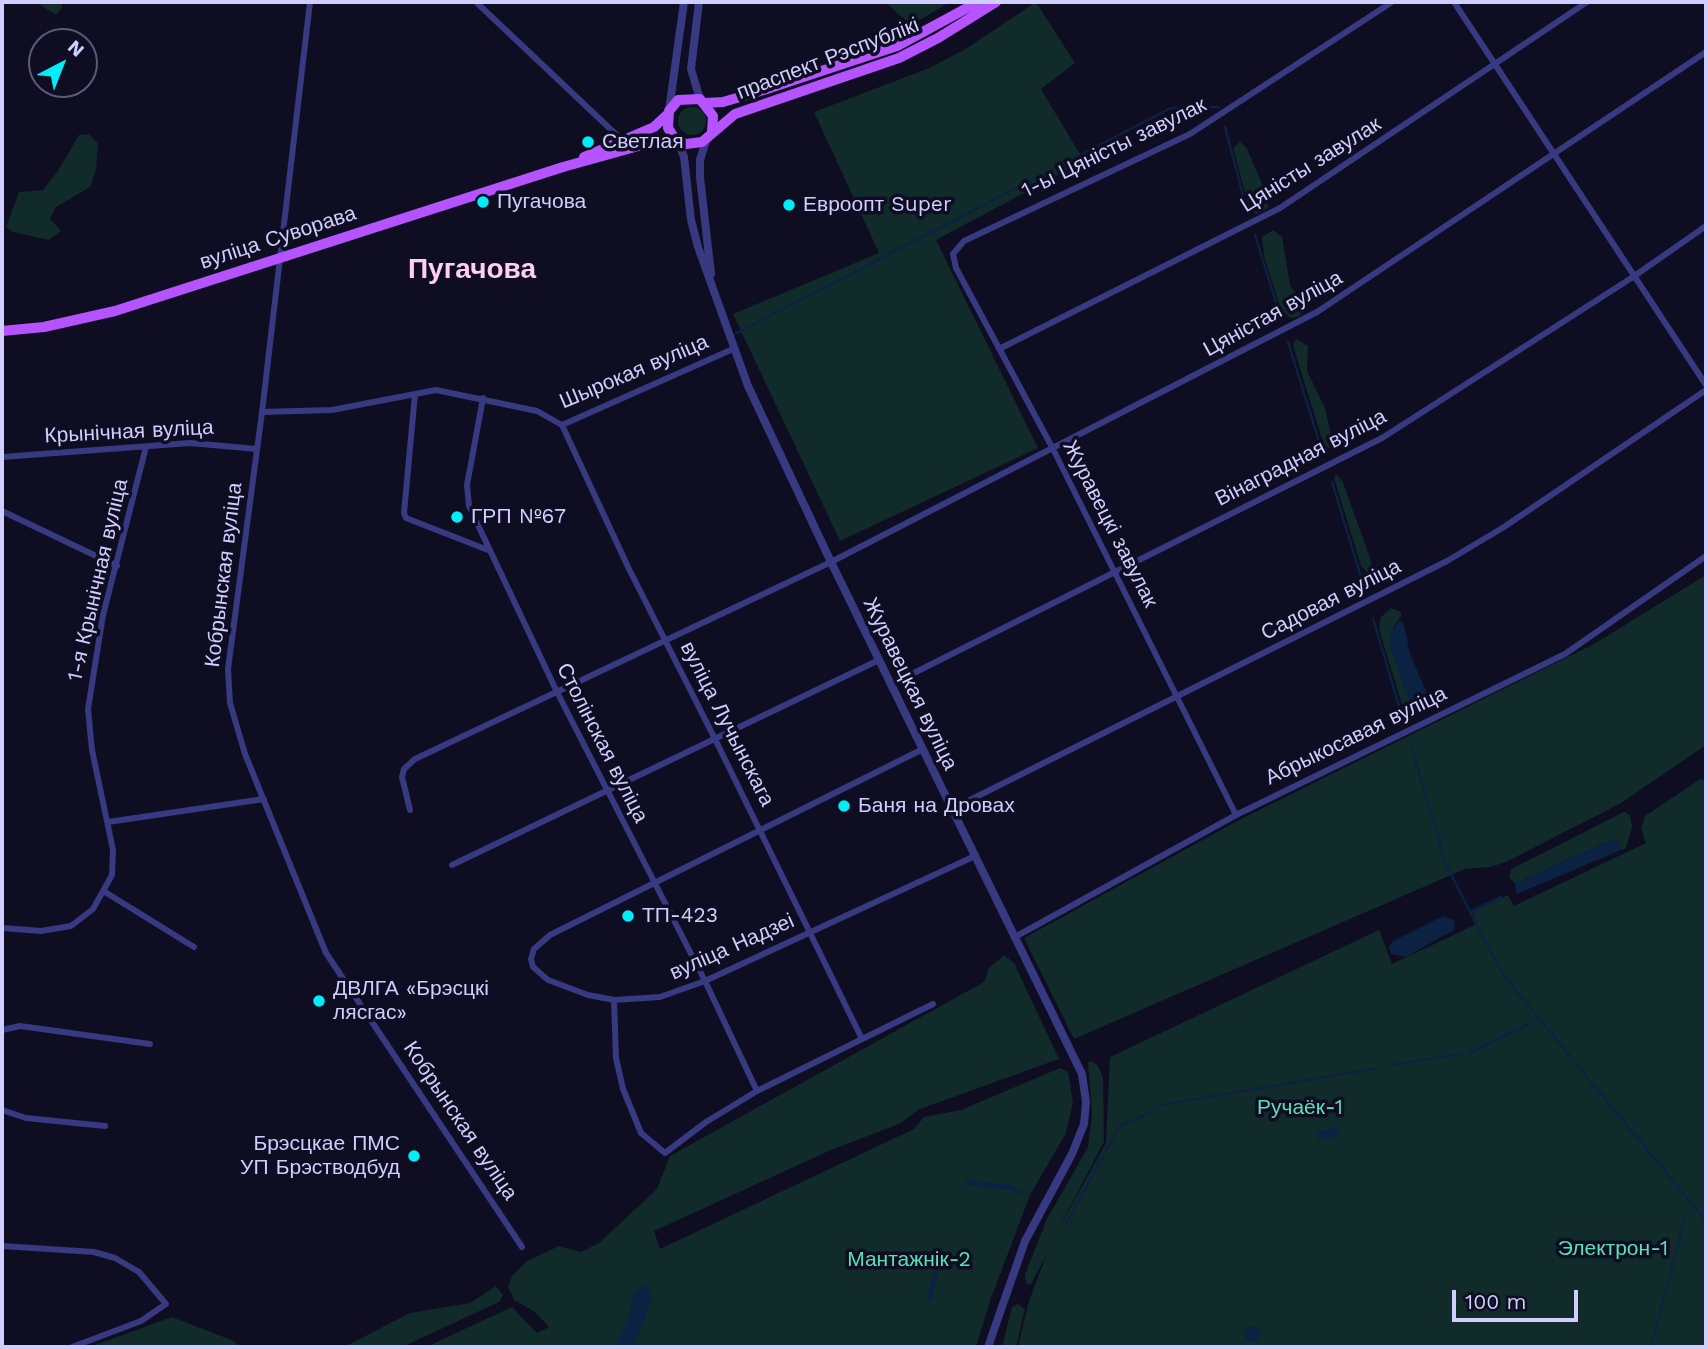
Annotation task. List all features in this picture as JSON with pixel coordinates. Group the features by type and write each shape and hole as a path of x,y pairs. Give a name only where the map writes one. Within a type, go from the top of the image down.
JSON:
{"main road":[{"name":"праспект Рэспублікі","path":"668,113 685,98 723,102 897,46 978,2"},
{"name":"праспект Рэспублікі","path":"677,140 694,144 729,117 760,104 899,58 996,2"},
{"name":"праспект Рэспублікі","path":"703,101 713,116 710,134"},
{"name":"вуліца Суворава","path":"563,167 654,127 668,113"},
{"path":"668,113 668,128 677,140"},
{"name":"вуліца Суворава","path":"2,331 44,327 115,311 563,167 653,142 677,140"}],"street":[{"name":"Кобрынская вуліца","path":"310,2 228,681 233,716 326,953 522,1247"},
{"path":"476,2 622,140"},
{"path":"668,113 684,2"},
{"path":"699,2 691,69 703,101"},
{"name":"1-ы Цяністы завулак","path":"954,251 968,238 1181,140 1271,84 1392,2"},
{"path":"1454,2 1706,387"},
{"name":"Цяністы завулак","path":"999,349 1280,208 1587,2"},
{"name":"Цяністая вуліца","path":"410,810 402,777 411,761 831,562 1331,304 1706,52"},
{"name":"Журавецкая вуліца","path":"710,134 700,160 700,177 712,287"},
{"name":"Журавецкая вуліца","path":"677,140 686,166 691,220 733,349 890,685 1082,1074 1086,1102 1084,1124 1025,1241 988,1347"},
{"name":"Вінаградная вуліца","path":"890,685 1382,438 1633,277 1706,226"},
{"name":"Журавецкі завулак","path":"954,251 956,268 1115,572 1236,815"},
{"name":"Шырокая вуліца","path":"262,412 332,410 443,391 537,411 562,425 733,349"},
{"name":"Садовая вуліца","path":"952,809 1447,561 1706,387"},
{"path":"415,394 406,518 488,550"},
{"name":"Столінская вуліца","path":"483,398 466,492 488,550 556,692 705,981 757,1091"},
{"name":"вуліца Лучынскага","path":"562,425 665,642 716,739 862,1039"},
{"name":"Крынічная вуліца","path":"2,457 190,443 257,449"},
{"name":"1-я Крынічная вуліца","path":"2,928 41,931 71,926 86,916 105,892 113,866 108,822 92,750 88,709 99,632 146,447"},
{"path":"2,511 117,566"},
{"name":"Абрыкосавая вуліца","path":"1015,937 1236,815 1565,653 1610,625 1706,556"},
{"path":"452,865 879,660"},
{"path":"653,883 923,749"},
{"path":"108,822 264,799"},
{"name":"вуліца Надзеі","path":"653,883 550,935 532,954 533,967 543,978 581,993 614,1000 660,997 705,981 975,856"},
{"path":"105,892 194,947"},
{"path":"614,1000 617,1068 623,1089 641,1133 665,1153 687,1135 757,1091 933,1004"},
{"path":"2,1031 19,1026 149,1044"},
{"path":"2,1110 35,1119 105,1126"},
{"path":"2,1246 94,1252 116,1258 139,1272 166,1304 141,1321 72,1347"}],"green space":[{"path":"35,2 62,2 62,8 56,15"},
{"path":"885,2 950,2 911,25"},
{"path":"1036,2 1075,63 1041,89 1084,161 936,240 1038,448 840,541 733,314 879,253 814,112 927,69 964,50"},
{"path":"692,107 702,111 706,121 702,131 692,135 682,131 678,121 682,111"},
{"path":"89,134 98,144 96,170 90,187 56,207 50,219 61,231 49,240 13,232 6,227 19,192 43,190 58,171 79,135"},
{"path":"1240,142 1246,147 1268,197 1268,208 1256,214 1249,208 1233,148"},
{"path":"1273,230 1282,237 1290,285 1303,304 1302,314 1297,317 1291,318 1281,310 1264,256 1262,237"},
{"path":"1296,339 1308,346 1307,371 1325,408 1333,444 1330,449 1324,445 1293,346"},
{"path":"1336,474 1342,480 1369,555 1373,568 1368,573 1361,566 1334,478"},
{"path":"1706,575 1706,745 1621,803 1508,861 1491,867 1465,869 1074,1039 1024,938 1241,819 1594,644"},
{"path":"1391,608 1401,612 1393,628 1390,644 1411,704 1407,711 1402,705 1379,629 1381,617"},
{"path":"1702,778 1706,785 1706,1347 1018,1347 1029,1301 1046,1256 1031,1284 1026,1284 1025,1274 1047,1219 1088,1147 1092,1114 1088,1062 1092,1061 1098,1066 1103,1078 1104,1142 1054,1237 1106,1143 1110,1057 1379,930 1392,964 1477,924 1472,912 1508,895 1514,906 1646,843 1641,829 1645,816"},
{"path":"1624,812 1630,815 1632,827 1626,848 1621,850 1618,841 1611,840 1515,884 1509,877 1511,869"},
{"name":"Мантажнік-2","path":"1004,955 1014,963 1059,1059 920,1109 899,1124 831,1150 654,1231 660,1249 914,1129 924,1117 961,1110 1060,1068 1068,1072 1073,1102 1066,1133 1030,1195 990,1301 976,1347 426,1347 512,1307 537,1333 549,1327 535,1312 514,1300 508,1287 512,1276 527,1261 559,1246 581,1252 599,1243 657,1189 670,1156 984,982 989,968"},
{"path":"496,1286 503,1295 499,1302 402,1347 344,1347 410,1313 470,1303"},
{"path":"1018,1304 1025,1309 1016,1347 1002,1347 1012,1307"},
{"path":"172,1317 234,1341 240,1347 90,1347"}],"water":[{"path":"1400,620 1404,624 1410,654 1428,696 1427,706 1419,711 1406,694 1390,644 1391,632"},
{"path":"1611,840 1618,841 1621,850 1517,894 1515,884"},
{"path":"1443,916 1455,921 1454,930 1406,957 1391,954 1389,947 1393,941"},
{"path":"1337,1127 1340,1133 1336,1137 1318,1140 1317,1132"},
{"path":"967,1180 1010,1185 1027,1195 968,1185 965,1182"},
{"path":"945,1239 932,1300 929,1302 928,1291"},
{"path":"644,1284 650,1289 652,1299 634,1347 615,1347 628,1318 633,1293"},
{"path":"1252,1326 1258,1328 1258,1340 1252,1342 1246,1340 1244,1334 1246,1328"}],"waterway":[{"path":"735,334 1171,108 1219,107"},
{"path":"1225,127 1248,214"},
{"path":"1255,235 1281,318"},
{"path":"1288,342 1323,454"},
{"path":"1332,482 1364,587"},
{"path":"1373,618 1403,720"},
{"path":"1411,746 1446,864 1470,912 1503,975 1570,1056"},
{"path":"1470,912 1501,897"},
{"path":"1471,1052 1530,1024"},
{"path":"1392,1065 1460,1054"},
{"path":"1577,1065 1706,1221"},
{"path":"1161,1105 1378,1068"},
{"path":"1066,1224 1119,1127 1149,1113"},
{"path":"1651,1347 1686,1213"}],"place":[{"name":"Светлая","path":"588,142"},
{"name":"Пугачова","path":"483,202"},
{"name":"Евроопт Super","path":"789,205"},
{"name":"ГРП №67","path":"457,517"},
{"name":"Баня на Дровах","path":"844,806"},
{"name":"ТП-423","path":"628,916"},
{"name":"ДВЛГА «Брэсцкі лясгас»","path":"319,1001"},
{"name":"Брэсцкае ПМС УП Брэстводбуд","path":"414,1156"}],"district":[{"name":"Пугачова","path":"472,270"}],"park label":[{"name":"Ручаёк-1","path":"1300,1108"},
{"name":"Электрон-1","path":"1613,1249"}]}
